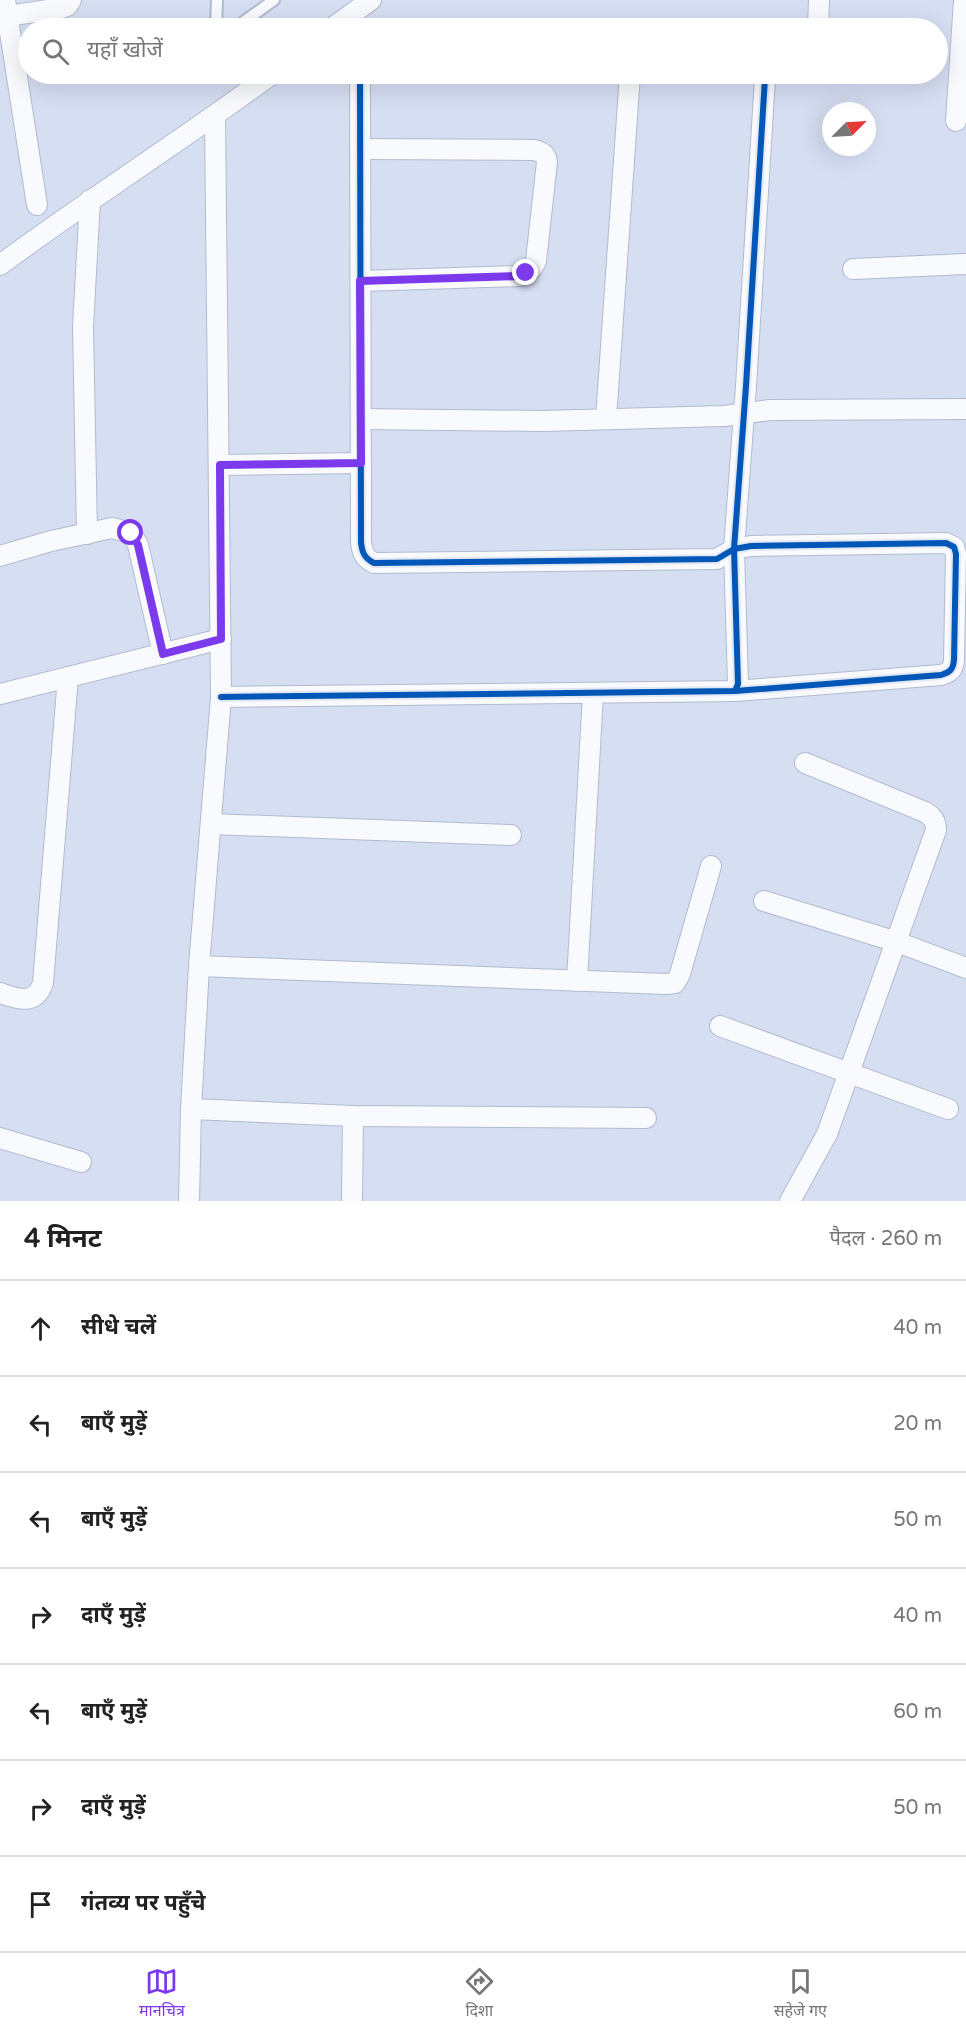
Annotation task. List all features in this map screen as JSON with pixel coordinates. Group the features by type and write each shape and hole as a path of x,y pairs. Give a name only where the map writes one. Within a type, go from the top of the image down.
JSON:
{"street":[{"path":"37,206 4,11 61,8 67,6 72,0"},
{"path":"818,18 819,0"},
{"path":"956,121 964,0"},
{"path":"346,18 365,4"},
{"path":"0,265 258,84"},
{"path":"221,697 735,691 941,675 953,668 956,554 954,547 946,543 751,546 734,549 717,559 374,563 366,559 362,550 360,84"},
{"path":"606,419 629,84"},
{"path":"735,691 738,684 734,549 745,413 765,84"},
{"path":"189,1201 190,1109 199,966 221,697 215,116"},
{"path":"360,149 534,150 542,152 547,162 536,261 526,273 520,276 360,281"},
{"path":"87,534 83,327 90,200"},
{"path":"853,269 966,264"},
{"path":"361,419 544,421 724,416 770,410 966,410"},
{"path":"220,465 361,463"},
{"path":"0,556 51,541 112,528 131,533 138,545 163,654"},
{"path":"0,694 221,639"},
{"path":"0,993 19,999 33,998 40,992 43,983 68,677"},
{"path":"577,981 593,693"},
{"path":"790,1201 827,1134 936,830 936,823 925,812 805,763"},
{"path":"211,824 511,835"},
{"path":"199,966 675,983 680,975 711,866"},
{"path":"764,901 897,942 966,968"},
{"path":"720,1026 948,1108"},
{"path":"190,1109 353,1116 646,1118"},
{"path":"352,1201 353,1116"},
{"path":"0,1138 81,1162"}],"lane":[{"path":"216,18 217,0"},
{"path":"249,18 274,0"}],"cycle path":[{"path":"360,84 361,542 363,552 368,559 374,563 717,559 734,549 751,546 946,543 954,547 956,554 954,660 949,672 941,675 735,691"},
{"path":"221,697 735,691 738,684 734,549 765,84"}],"route":[{"path":"131,533 138,545 163,654 221,639 220,465 361,463 360,281 520,276 526,273"}]}
